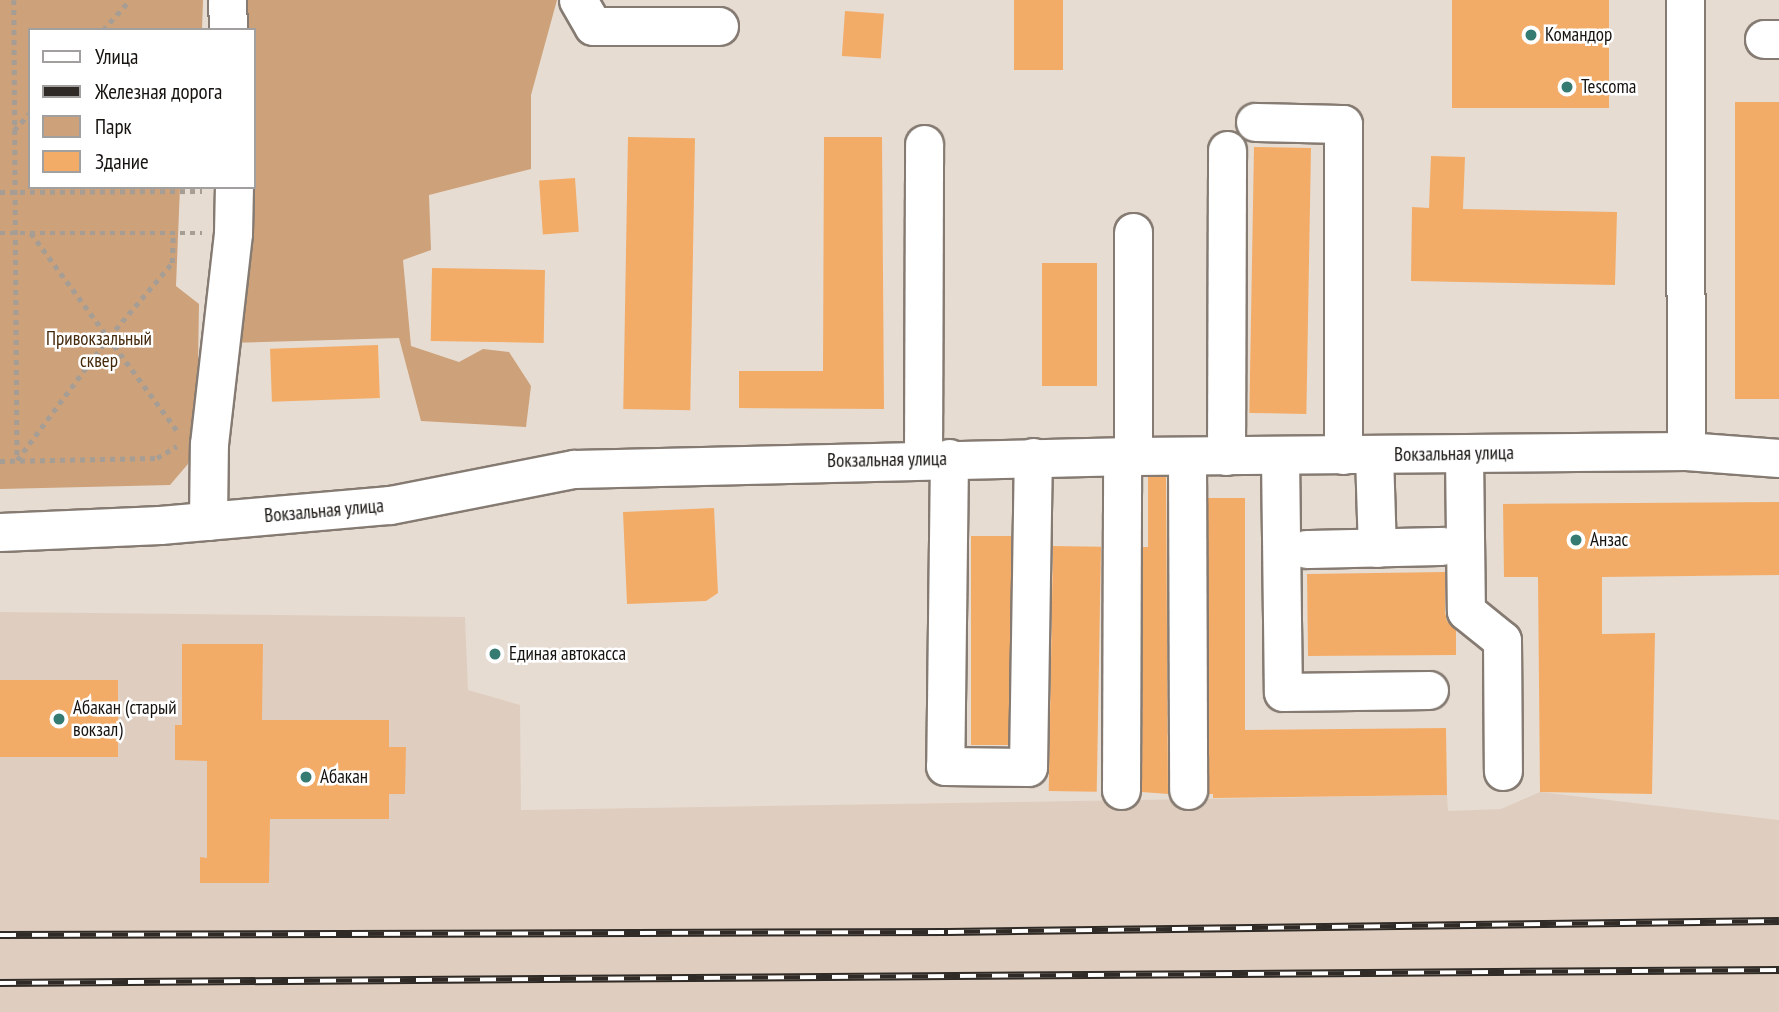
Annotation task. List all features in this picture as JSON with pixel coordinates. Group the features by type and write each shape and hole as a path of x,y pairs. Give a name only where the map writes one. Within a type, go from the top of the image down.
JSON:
{"street":[{"path":"227,0 228,28"},
{"path":"578,0 593,26 719,26"},
{"path":"1685,0 1686,452"},
{"path":"1255,122 1343,124 1359,455 1377,548"},
{"path":"924,144 944,766 1028,767 1033,457"},
{"path":"1226,456 1227,150"},
{"path":"208,521 209,444 233,233 234,189"},
{"path":"1121,790 1133,232"},
{"name":"Вокзальная улица","path":"0,532 208,521 390,505 574,469 936,458 1128,456 1686,452 1779,458"},
{"path":"1464,454 1466,611 1502,640 1503,771"},
{"path":"1280,455 1283,692 1429,690"},
{"path":"1187,456 1188,790"},
{"path":"1306,549 1442,546"}],"path":[{"path":"13,0 17,460"},
{"path":"105,28 130,0"},
{"path":"14,130 28,115"},
{"path":"0,192 234,189"},
{"path":"0,233 233,233"},
{"path":"0,461 157,458 184,442 31,233"},
{"path":"17,460 109,338 172,263 173,233"}],"shaded area":[{"path":"0,612 465,617 468,690 520,705 521,810 1447,795 1448,811 1501,809 1540,792 1779,820 1779,1012 0,1012"}],"green space":[{"name":"Привокзальный сквер","path":"0,0 203,0 202,28 28,28 28,189 180,189 176,286 199,304 197,423 188,464 170,485 0,489"},
{"path":"232,0 557,0 531,95 531,169 429,195 431,250 403,260 411,346 459,362 483,349 509,352 531,386 526,427 421,421 399,338 228,343 230,189 256,189 256,28 232,28"}],"building":[{"path":"1014,0 1063,0 1063,70 1014,70"},
{"name":"Командор","path":"1452,0 1609,0 1609,108 1452,108"},
{"path":"845,11 884,14 881,59 842,56"},
{"path":"1735,102 1779,102 1779,399 1735,399"},
{"path":"628,137 695,138 690,410 623,409"},
{"path":"824,137 882,137 884,409 739,408 739,371 823,371"},
{"path":"1254,147 1311,148 1306,414 1249,413"},
{"path":"1431,156 1465,157 1463,209 1617,212 1615,285 1411,281 1412,207 1429,208"},
{"path":"575,178 579,232 543,234 539,181"},
{"path":"1042,263 1097,263 1097,386 1042,386"},
{"path":"432,268 545,270 544,343 431,341"},
{"path":"378,345 380,398 272,402 270,349"},
{"path":"1148,477 1166,477 1168,794 1142,792 1143,547 1148,547"},
{"path":"1208,498 1245,498 1245,730 1446,728 1447,795 1213,798 1213,794 1208,794"},
{"path":"1779,502 1779,575 1602,577 1602,634 1655,633 1652,794 1540,792 1538,577 1504,577 1503,504"},
{"path":"714,508 718,593 706,601 627,604 623,512"},
{"path":"971,536 1011,536 1011,745 971,745"},
{"path":"1053,546 1101,547 1097,792 1049,791"},
{"path":"1445,572 1445,612 1447,621 1456,630 1456,655 1308,656 1307,574"},
{"name":"Абакан","path":"182,644 263,644 262,720 389,720 389,747 406,747 405,794 389,794 389,819 270,819 269,883 200,883 200,857 207,858 207,761 175,760 175,725 182,725"},
{"name":"Абакан (старый вокзал)","path":"0,680 118,680 118,757 0,757"}],"railway":[{"path":"0,935 948,932 1779,921"},
{"path":"0,983 1779,970"}],"place":[{"name":"Командор","path":"1531,35"},
{"name":"Tescoma","path":"1567,87"},
{"name":"Анзас","path":"1576,540"},
{"name":"Единая автокасса","path":"495,654"},
{"name":"Абакан (старый вокзал)","path":"59,719"},
{"name":"Абакан","path":"306,777"}]}
